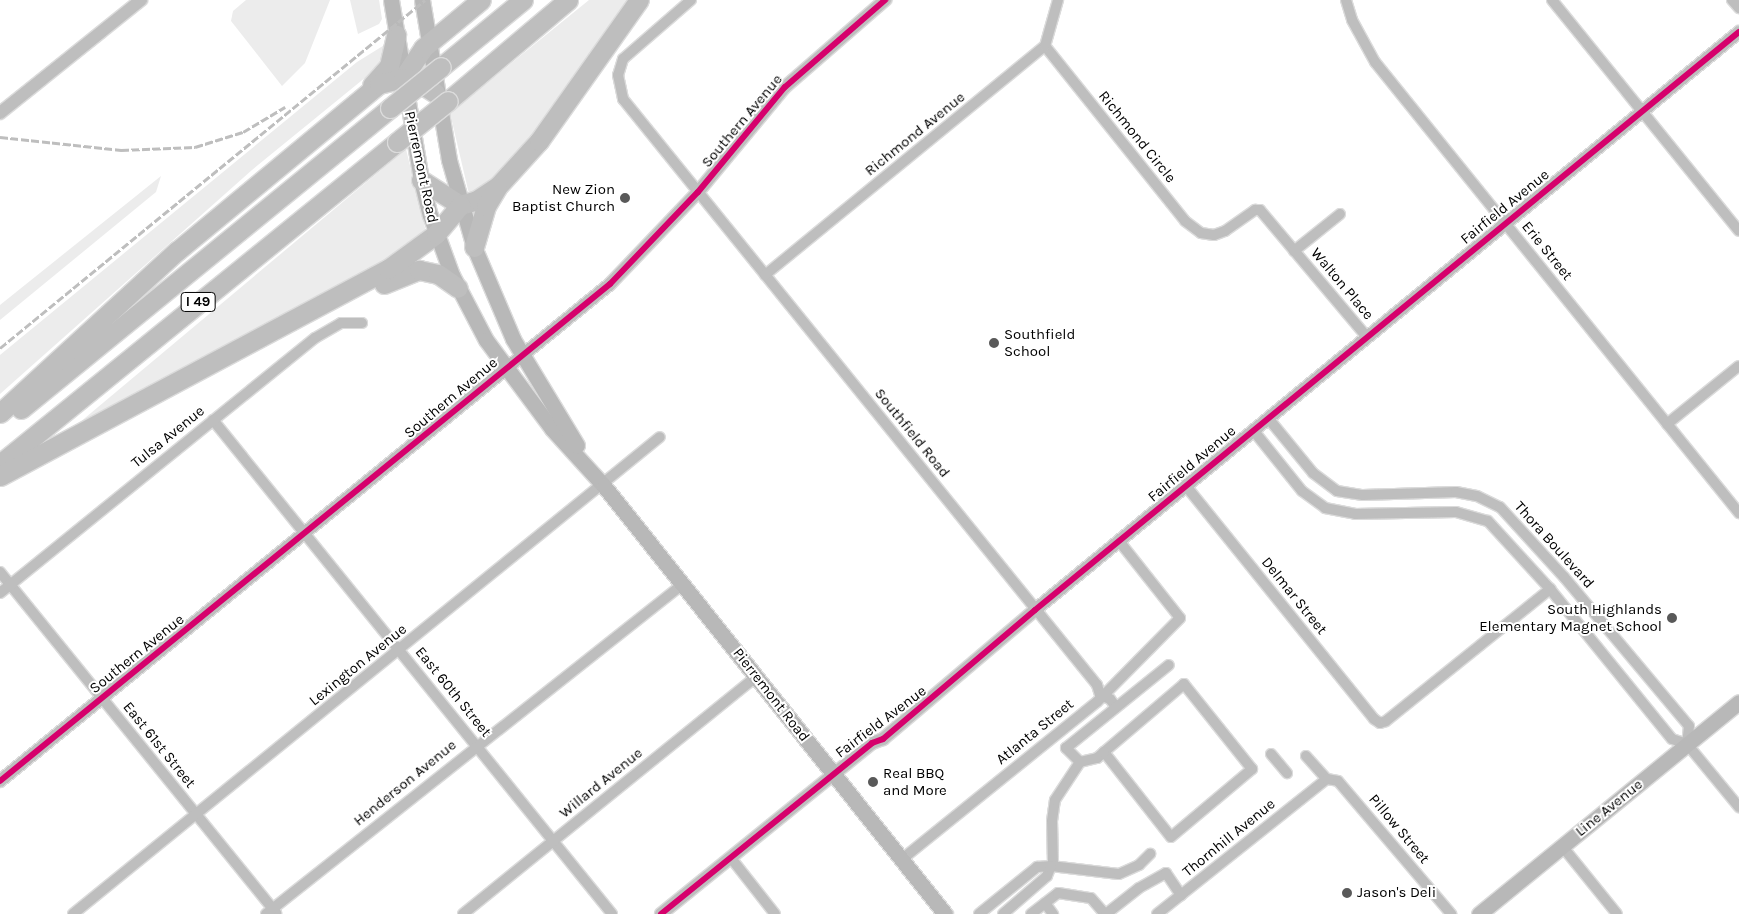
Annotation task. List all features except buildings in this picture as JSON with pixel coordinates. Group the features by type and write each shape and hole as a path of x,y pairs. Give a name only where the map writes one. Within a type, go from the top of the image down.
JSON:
{"highway":[{"path":"403,78 414,58 429,43 481,0"},
{"name":"I 49","path":"0,426 523,0"},
{"name":"I 49","path":"0,464 397,142 442,97 568,0"},
{"path":"474,247 486,206 498,186 539,141 639,0"},
{"path":"370,90 373,80 389,66 396,35"},
{"path":"0,413 171,256 370,90 388,80 403,78 415,80 442,97"},
{"path":"421,180 460,205"},
{"path":"0,476 388,269 436,234 460,205 477,200 498,186"},
{"path":"259,337 332,312 403,274 419,270 438,274 458,288"}],"main road":[{"name":"Pierremont Road","path":"391,0 421,180 436,234 458,288 505,370 552,429 600,481 945,914"},
{"name":"Pierremont Road","path":"422,0 429,43 442,97 460,205 474,247 522,356 600,481"},
{"name":"Line Avenue","path":"1479,914 1739,702"}],"street":[{"path":"0,113 141,0"},
{"name":"Southfield Road","path":"691,0 627,53 619,68 618,85 627,105 1097,685 1100,695"},
{"name":"Southern Avenue","path":"0,781 610,284 698,192 785,87 885,0"},
{"path":"1045,46 1058,0"},
{"name":"Erie Street","path":"1346,0 1359,34 1376,62 1739,513"},
{"path":"1552,0 1739,232"},
{"path":"1732,0 1739,8"},
{"name":"Fairfield Avenue","path":"661,914 872,743 887,725 940,684 954,677 1505,222 1739,32"},
{"name":"Richmond Circle","path":"1045,46 1185,221 1201,233 1214,235"},
{"name":"Richmond Avenue","path":"765,275 1045,46"},
{"name":"Walton Place","path":"1214,235 1257,210 1264,213 1367,337"},
{"name":"Walton Place","path":"1294,251 1340,214"},
{"name":"Tulsa Avenue","path":"0,593 315,338 341,323 362,323"},
{"path":"1667,424 1739,366"},
{"name":"Thora Boulevard","path":"1268,418 1313,473 1337,491 1364,495 1456,492 1477,496 1500,507 1564,577 1689,726 1687,744"},
{"name":"East 60th Street","path":"213,420 477,744 612,914"},
{"name":"Thora Boulevard","path":"1253,430 1302,491 1325,508 1355,514 1456,512 1481,518 1500,531 1550,589 1672,740 1687,744 1739,808"},
{"name":"Lexington Avenue","path":"73,914 400,651 600,481 660,437"},
{"name":"Delmar Street","path":"1186,486 1374,719 1380,723 1386,721 1550,589"},
{"name":"Atlanta Street","path":"901,860 1097,702 1100,695 1180,618 1119,540"},
{"name":"East 61st Street","path":"0,572 197,814 272,912"},
{"name":"Henderson Avenue","path":"272,912 477,744 683,584"},
{"path":"1080,762 1066,748 1169,665"},
{"name":"Willard Avenue","path":"463,914 757,676"},
{"path":"1003,914 1047,876 1052,865 1052,821 1055,800 1064,781 1080,762 1097,758 1104,752 1184,684 1252,769 1171,837 1104,752"},
{"path":"1100,695 1110,699 1116,707"},
{"path":"1271,754 1287,773"},
{"name":"Pillow Street","path":"1306,756 1323,782 1338,781 1450,914"},
{"name":"Thornhill Avenue","path":"1157,914 1323,782"},
{"path":"1562,846 1616,914"},
{"path":"979,914 1037,867 1052,865 1119,874 1139,865 1150,854"},
{"path":"731,858 775,914"},
{"path":"1031,914 1058,893 1079,894 1091,898 1106,914 1139,888 1166,873 1181,895"},
{"path":"1045,903 1054,914"}],"shaded area":[{"path":"246,0 330,0 305,63 282,86 231,21 233,11"},
{"path":"350,0 379,0 382,19 379,24 358,34"},
{"path":"589,0 632,0 585,69 498,178 469,194 450,113"},
{"path":"386,44 377,68 252,170 0,394 0,355 357,62"},
{"path":"406,149 427,236 400,256 73,428"},
{"path":"161,176 156,192 0,320 0,305"}],"railway":[{"path":"0,348 425,0"},
{"path":"0,137 121,150 195,147 243,132 285,107"}],"cycle path":[{"path":"0,781 610,284 698,192 785,87 885,0"},
{"path":"661,914 872,743 883,739 1035,610 1739,32"}],"place":[{"name":"New Zion Baptist Church","path":"625,198"},
{"name":"Southfield School","path":"994,343"},
{"name":"South Highlands Elementary Magnet School","path":"1672,618"},
{"name":"Real BBQ and More","path":"873,782"},
{"name":"Jason's Deli","path":"1347,893"}]}
